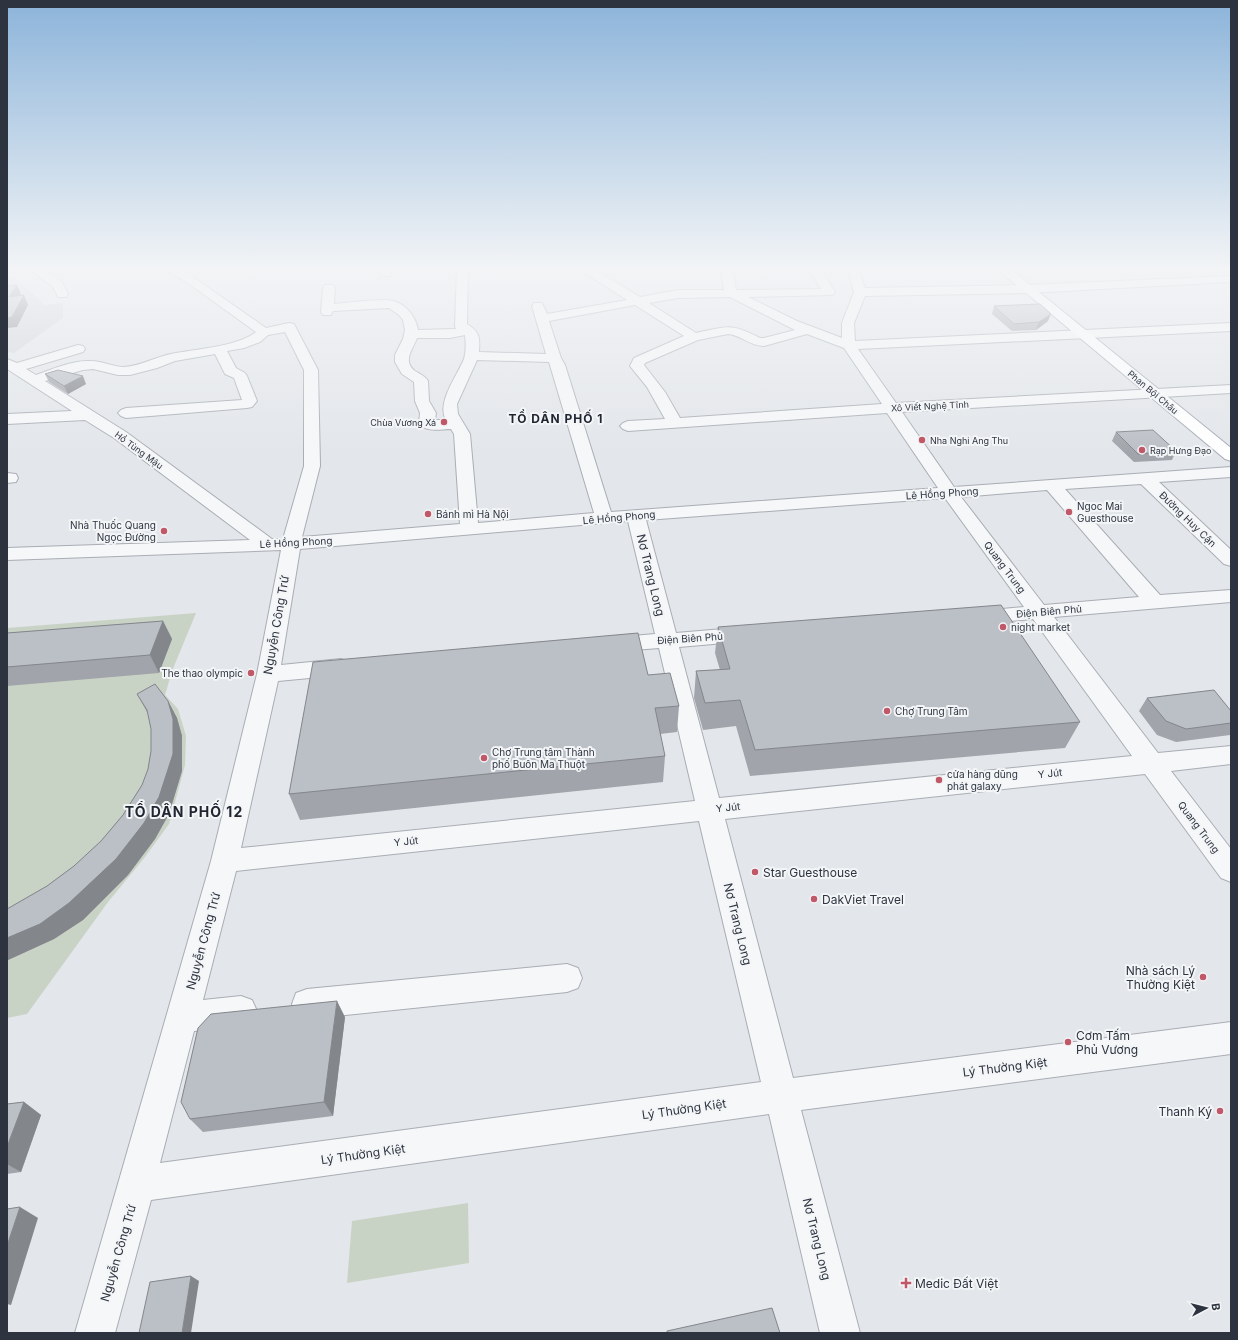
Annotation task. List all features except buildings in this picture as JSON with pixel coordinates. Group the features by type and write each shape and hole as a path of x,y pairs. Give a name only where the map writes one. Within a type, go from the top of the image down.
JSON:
{"main road":[{"name":"Phan Bội Châu","path":"1077,330 1231,456"}],"street":[{"path":"34,380 76,367 91,365 119,371 135,369 163,362 171,358 220,350 255,339 264,332 261,330"},
{"name":"Nguyễn Công Trứ","path":"264,332 276,330"},
{"name":"Nguyễn Công Trứ","path":"95,1333 225,861 268,674 279,544 312,466 312,370 290,330"},
{"path":"411,330 411,334 402,354 402,362 410,375 421,381 422,401 428,413 427,423 430,425 456,424"},
{"path":"411,334 450,334 469,330 471,332 473,344 471,356 457,392 450,404 450,414 462,434 469,529"},
{"path":"545,330 554,358 558,365 604,518"},
{"path":"682,330 694,337"},
{"path":"674,422 663,400 637,363 694,337 734,330 758,342 764,342 808,330 849,345 1184,330"},
{"path":"848,330 849,345"},
{"name":"Quang Trung","path":"849,345 890,408 949,492 1231,870"},
{"path":"11,365 78,348"},
{"path":"126,413 247,404 250,401 240,376 230,371 220,350"},
{"path":"471,356 554,358"},
{"name":"Hồ Tùng Mậu","path":"11,365 120,435 279,544"},
{"name":"Xô Viết Nghệ Tĩnh","path":"628,426 890,408 1231,389"},
{"path":"7,419 88,415"},
{"name":"Lê Hồng Phong","path":"7,554 279,544 636,515 1231,472"},
{"name":"Đường Huy Cận","path":"1145,478 1231,560"},
{"path":"1052,485 1155,602"},
{"name":"Nơ Trang Long","path":"636,515 840,1333"},
{"name":"Điện Biên Phủ","path":"960,618 1231,596"},
{"name":"Điện Biên Phủ","path":"589,646 762,633"},
{"path":"268,674 362,666"},
{"name":"Y Jút","path":"225,861 1231,755"},
{"path":"182,1017 567,978"},
{"name":"Lý Thường Kiệt","path":"137,1184 781,1096 1231,1038"}],"shaded area":[{"path":"7,330 47,330 14,353 7,352"}],"green space":[{"path":"196,613 172,671 165,695 178,709 186,736 185,765 169,824 145,857 108,902 27,1014 7,1018 7,628"},
{"path":"468,1203 469,1263 347,1283 352,1221"}],"place":[{"name":"Chùa Vương Xá","path":"444,422"},
{"name":"Nha Nghi Ang Thu","path":"922,440"},
{"name":"Rạp Hưng Đạo","path":"1142,450"},
{"name":"Ngoc Mai Guesthouse","path":"1069,512"},
{"name":"Bánh mì Hà Nội","path":"428,514"},
{"name":"Nhà Thuốc Quang Ngọc Đường","path":"164,531"},
{"name":"night market","path":"1003,627"},
{"name":"The thao olympic","path":"251,673"},
{"name":"Chợ Trung Tâm","path":"887,711"},
{"name":"Chợ Trung tâm Thành phố Buôn Ma Thuột","path":"484,758"},
{"name":"cửa hàng dũng phát galaxy","path":"939,780"},
{"name":"Star Guesthouse","path":"755,872"},
{"name":"DakViet Travel","path":"814,899"},
{"name":"Nhà sách Lý Thường Kiệt","path":"1203,977"},
{"name":"Cơm Tấm Phủ Vương","path":"1068,1042"},
{"name":"Thanh Ký","path":"1220,1111"},
{"name":"Medic Đất Việt","path":"906,1283"}],"district":[{"name":"TỔ DÂN PHỐ 1","path":"556,418"},
{"name":"TỔ DÂN PHỐ 12","path":"184,811"}]}
